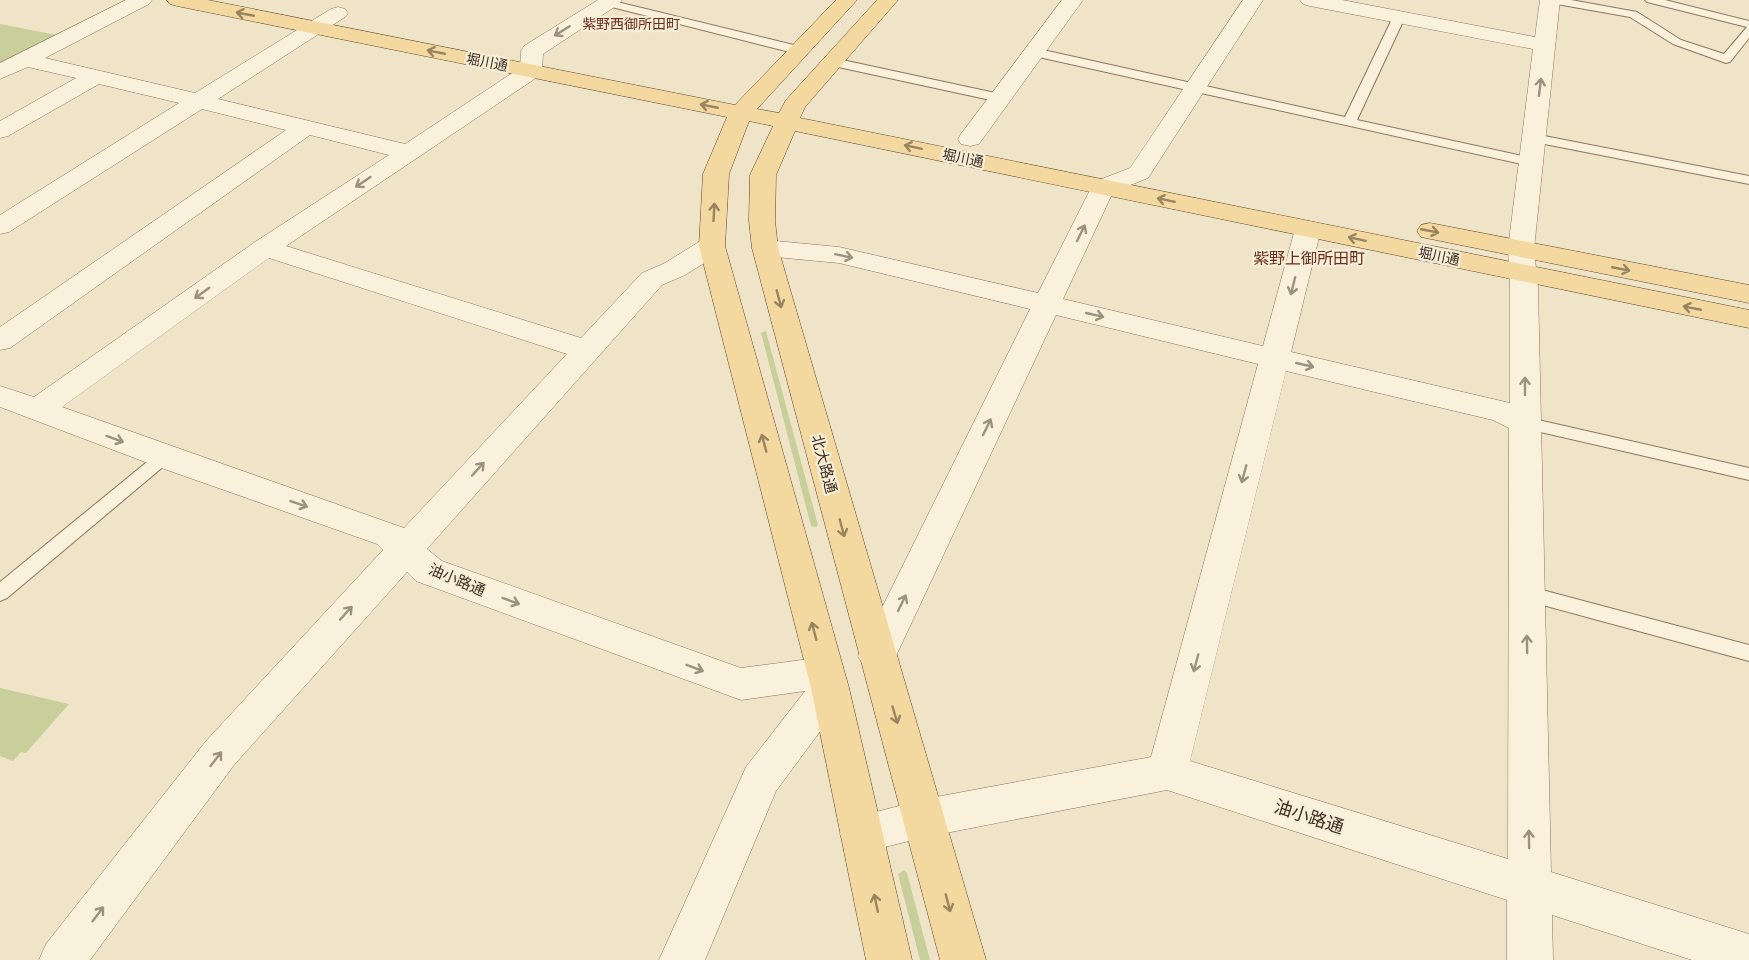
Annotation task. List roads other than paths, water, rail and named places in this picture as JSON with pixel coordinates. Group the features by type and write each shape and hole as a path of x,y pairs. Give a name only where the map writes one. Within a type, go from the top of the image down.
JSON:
{"main road":[{"name":"堀川通","path":"177,0 314,27 531,61 748,104 1103,187 1308,229 1749,294"},
{"name":"堀川通","path":"274,0 338,13 531,61"},
{"path":"847,0 748,104 716,174 712,246 827,680 889,960"},
{"name":"北大路通","path":"888,0 791,114 763,175 762,221 765,248 963,960"},
{"name":"堀川通","path":"791,114 970,139 1139,173 1523,261 1749,319"}],"street":[{"path":"0,72 142,0"},
{"path":"970,139 1073,0"},
{"path":"877,656 1103,187 1139,173 1253,0"},
{"path":"1310,0 1545,45"},
{"path":"1530,960 1523,261 1550,0"},
{"path":"38,409 265,248 408,152 610,1"},
{"path":"0,226 338,13"},
{"path":"24,59 408,152"},
{"path":"0,131 96,76"},
{"path":"0,341 306,127"},
{"path":"1167,772 1308,229"},
{"path":"63,960 220,753 405,549 652,279 675,269 712,246"},
{"path":"265,248 587,350"},
{"path":"765,248 839,255 1502,412 1525,423"},
{"name":"油小路通","path":"0,396 164,457 389,535 429,571 741,684 827,680"},
{"path":"682,960 760,780 827,680"},
{"name":"油小路通","path":"861,834 925,818 1167,772 1749,956"}],"lane":[{"path":"1550,0 1634,14 1677,42 1726,59 1749,30"},
{"path":"1651,0 1749,24"},
{"path":"610,1 798,50"},
{"path":"1349,122 1399,17"},
{"path":"1034,52 1349,122 1749,180"},
{"path":"833,62 1000,98"},
{"path":"1525,423 1749,474"},
{"path":"0,593 164,457"},
{"path":"1527,594 1749,653"}],"district":[{"name":"紫野西御所田町","path":"631,24"},
{"name":"紫野上御所田町","path":"1309,258"}]}
